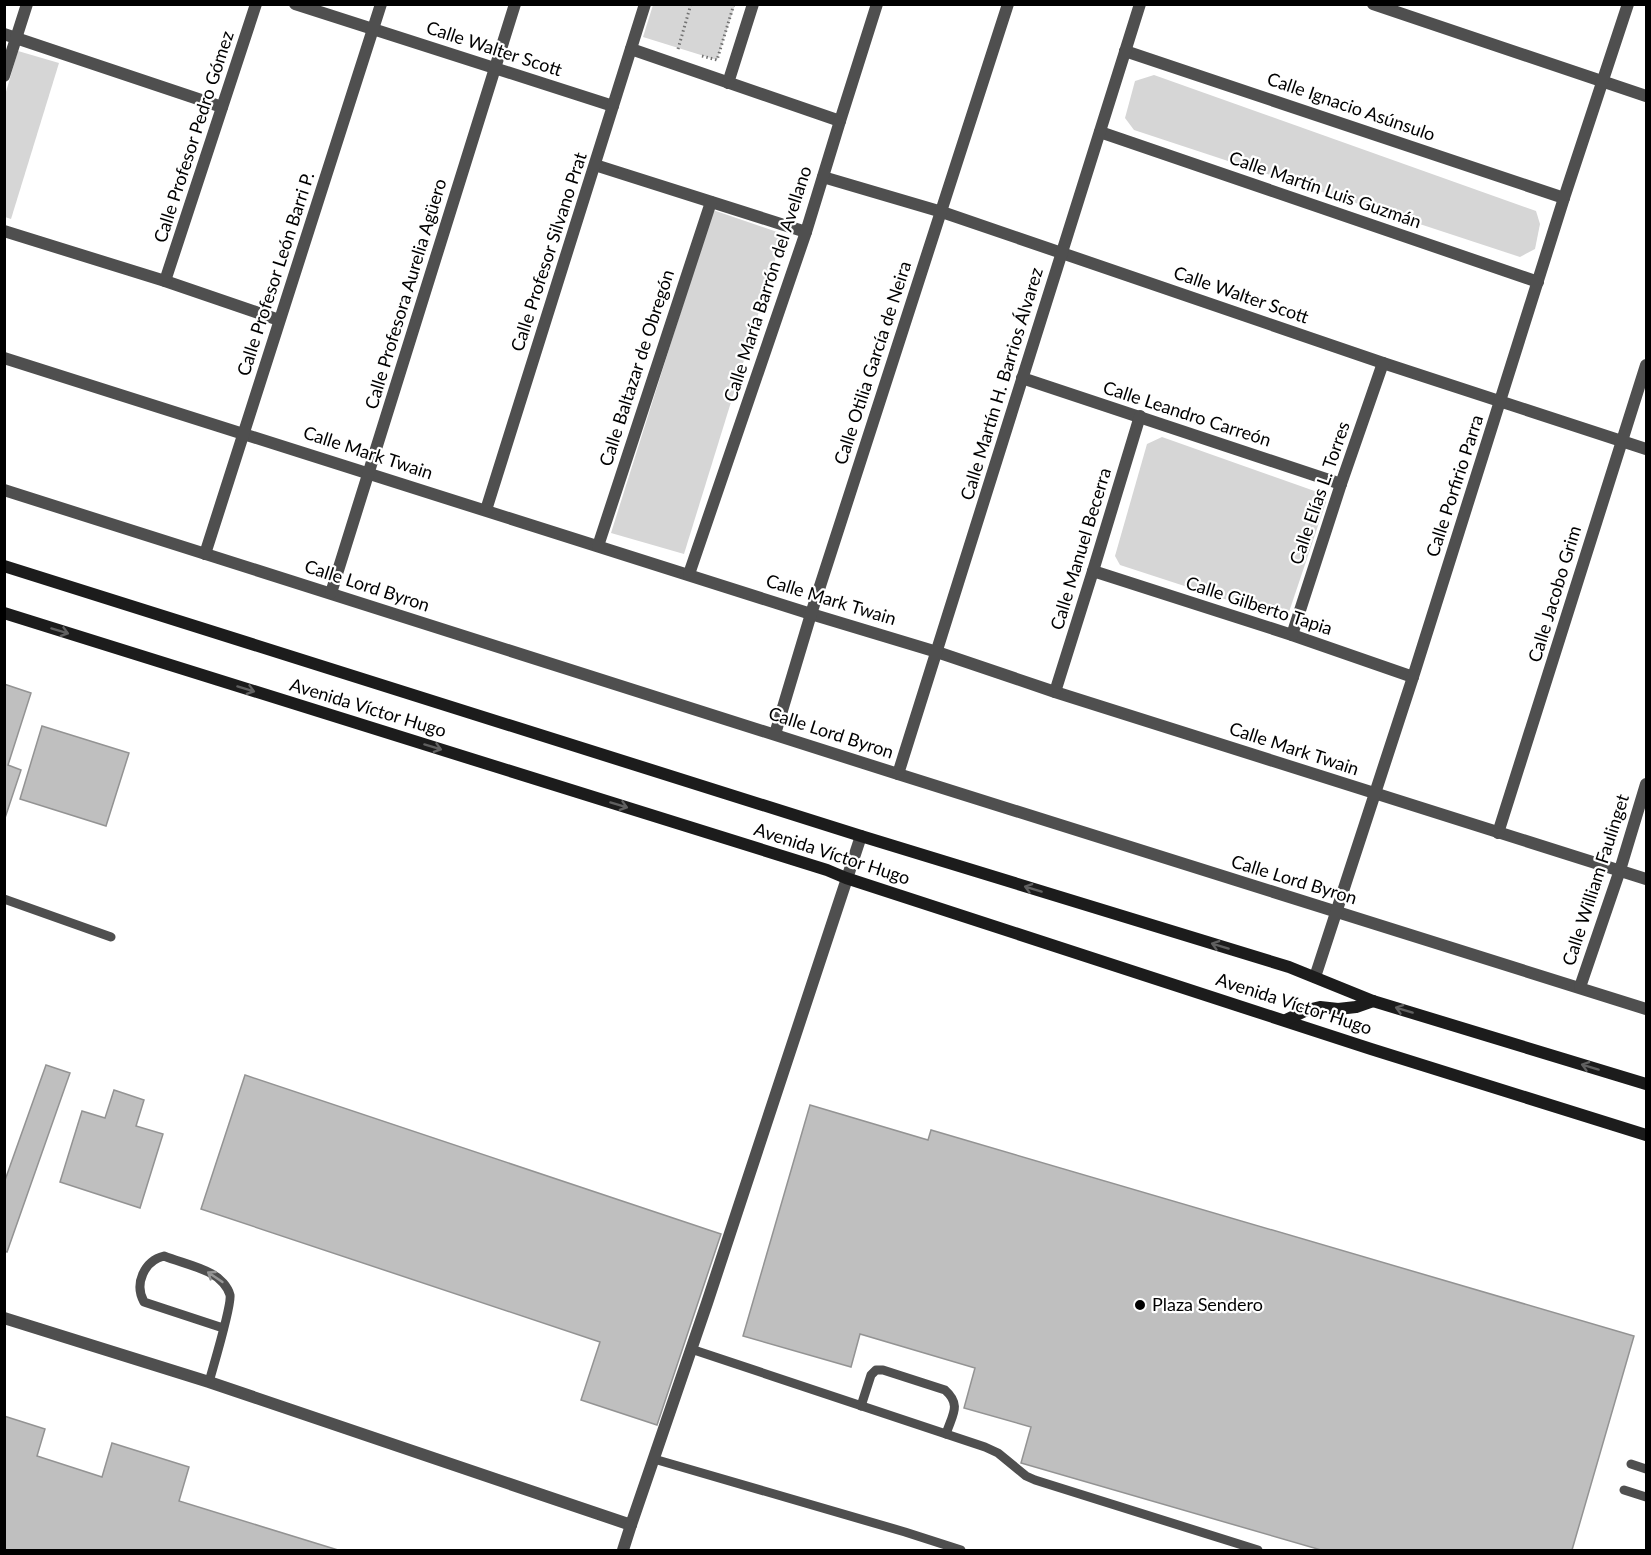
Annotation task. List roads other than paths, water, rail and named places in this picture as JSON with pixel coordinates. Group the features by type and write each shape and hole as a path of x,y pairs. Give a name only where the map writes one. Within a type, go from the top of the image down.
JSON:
{"street":[{"path":"4,75 10,36 27,4"},
{"name":"Calle Profesor Pedro Gómez","path":"165,281 256,4"},
{"name":"Calle Walter Scott","path":"295,4 613,106"},
{"name":"Calle Profesor León Barri P.","path":"205,554 381,4"},
{"name":"Calle Profesora Aurelia Agüero","path":"331,593 515,4"},
{"name":"Calle Profesor Silvano Prat","path":"486,510 645,4"},
{"path":"728,83 753,4"},
{"name":"Calle María Barrón del Avellano","path":"689,574 806,232 878,4"},
{"name":"Calle Otilia García de Neira","path":"775,734 811,614 1008,4"},
{"name":"Calle Martín H. Barrios Álvarez","path":"898,774 1140,4"},
{"path":"1373,4 1647,96"},
{"name":"Calle Porfirio Parra","path":"1315,977 1628,4"},
{"path":"10,36 222,107"},
{"path":"631,50 840,121"},
{"name":"Calle Ignacio Asúnsulo","path":"1125,51 1564,198"},
{"name":"Calle Martín Luis Guzmán","path":"1100,132 1538,282"},
{"path":"595,165 806,232"},
{"name":"Calle Walter Scott","path":"823,177 942,212 1383,363 1647,449"},
{"name":"Calle Baltazar de Obregón","path":"598,546 711,202"},
{"path":"4,231 165,281 279,320"},
{"name":"Calle Mark Twain","path":"4,358 244,432 1647,879"},
{"name":"Calle Elías L. Torres","path":"1292,635 1383,363"},
{"name":"Calle Jacobo Grim","path":"1498,833 1647,365"},
{"name":"Calle Leandro Carreón","path":"1022,378 1341,484"},
{"name":"Calle Manuel Becerra","path":"1055,692 1140,416"},
{"name":"Calle Lord Byron","path":"4,490 1647,1009"},
{"name":"Avenida Víctor Hugo","path":"4,566 861,836 1289,967 1373,1001 1647,1084"},
{"name":"Calle Gilberto Tapia","path":"1094,571 1413,677"},
{"name":"Avenida Víctor Hugo","path":"4,613 804,863 1371,1049 1647,1135"},
{"name":"Calle William Faulinget","path":"1580,987 1647,784"},
{"path":"623,1551 861,836"},
{"path":"1286,1020 1307,1010 1320,1007 1338,1009 1356,1007 1373,1001"},
{"path":"4,1318 209,1382 632,1525"}],"lane":[{"path":"4,898 111,937"},
{"path":"209,1382 231,1298 229,1291 214,1274 164,1256 151,1262 144,1271 140,1286 144,1302 223,1328"},
{"path":"691,1349 985,1447 998,1453 1018,1471 1035,1480 1258,1551"},
{"path":"861,1406 871,1375 876,1370 883,1370 945,1390 952,1396 955,1404 946,1434"},
{"path":"654,1459 905,1532 961,1551"},
{"path":"1631,1464 1647,1468"},
{"path":"1624,1490 1647,1497"}],"place":[{"name":"Plaza Sendero","path":"1140,1305"}]}
